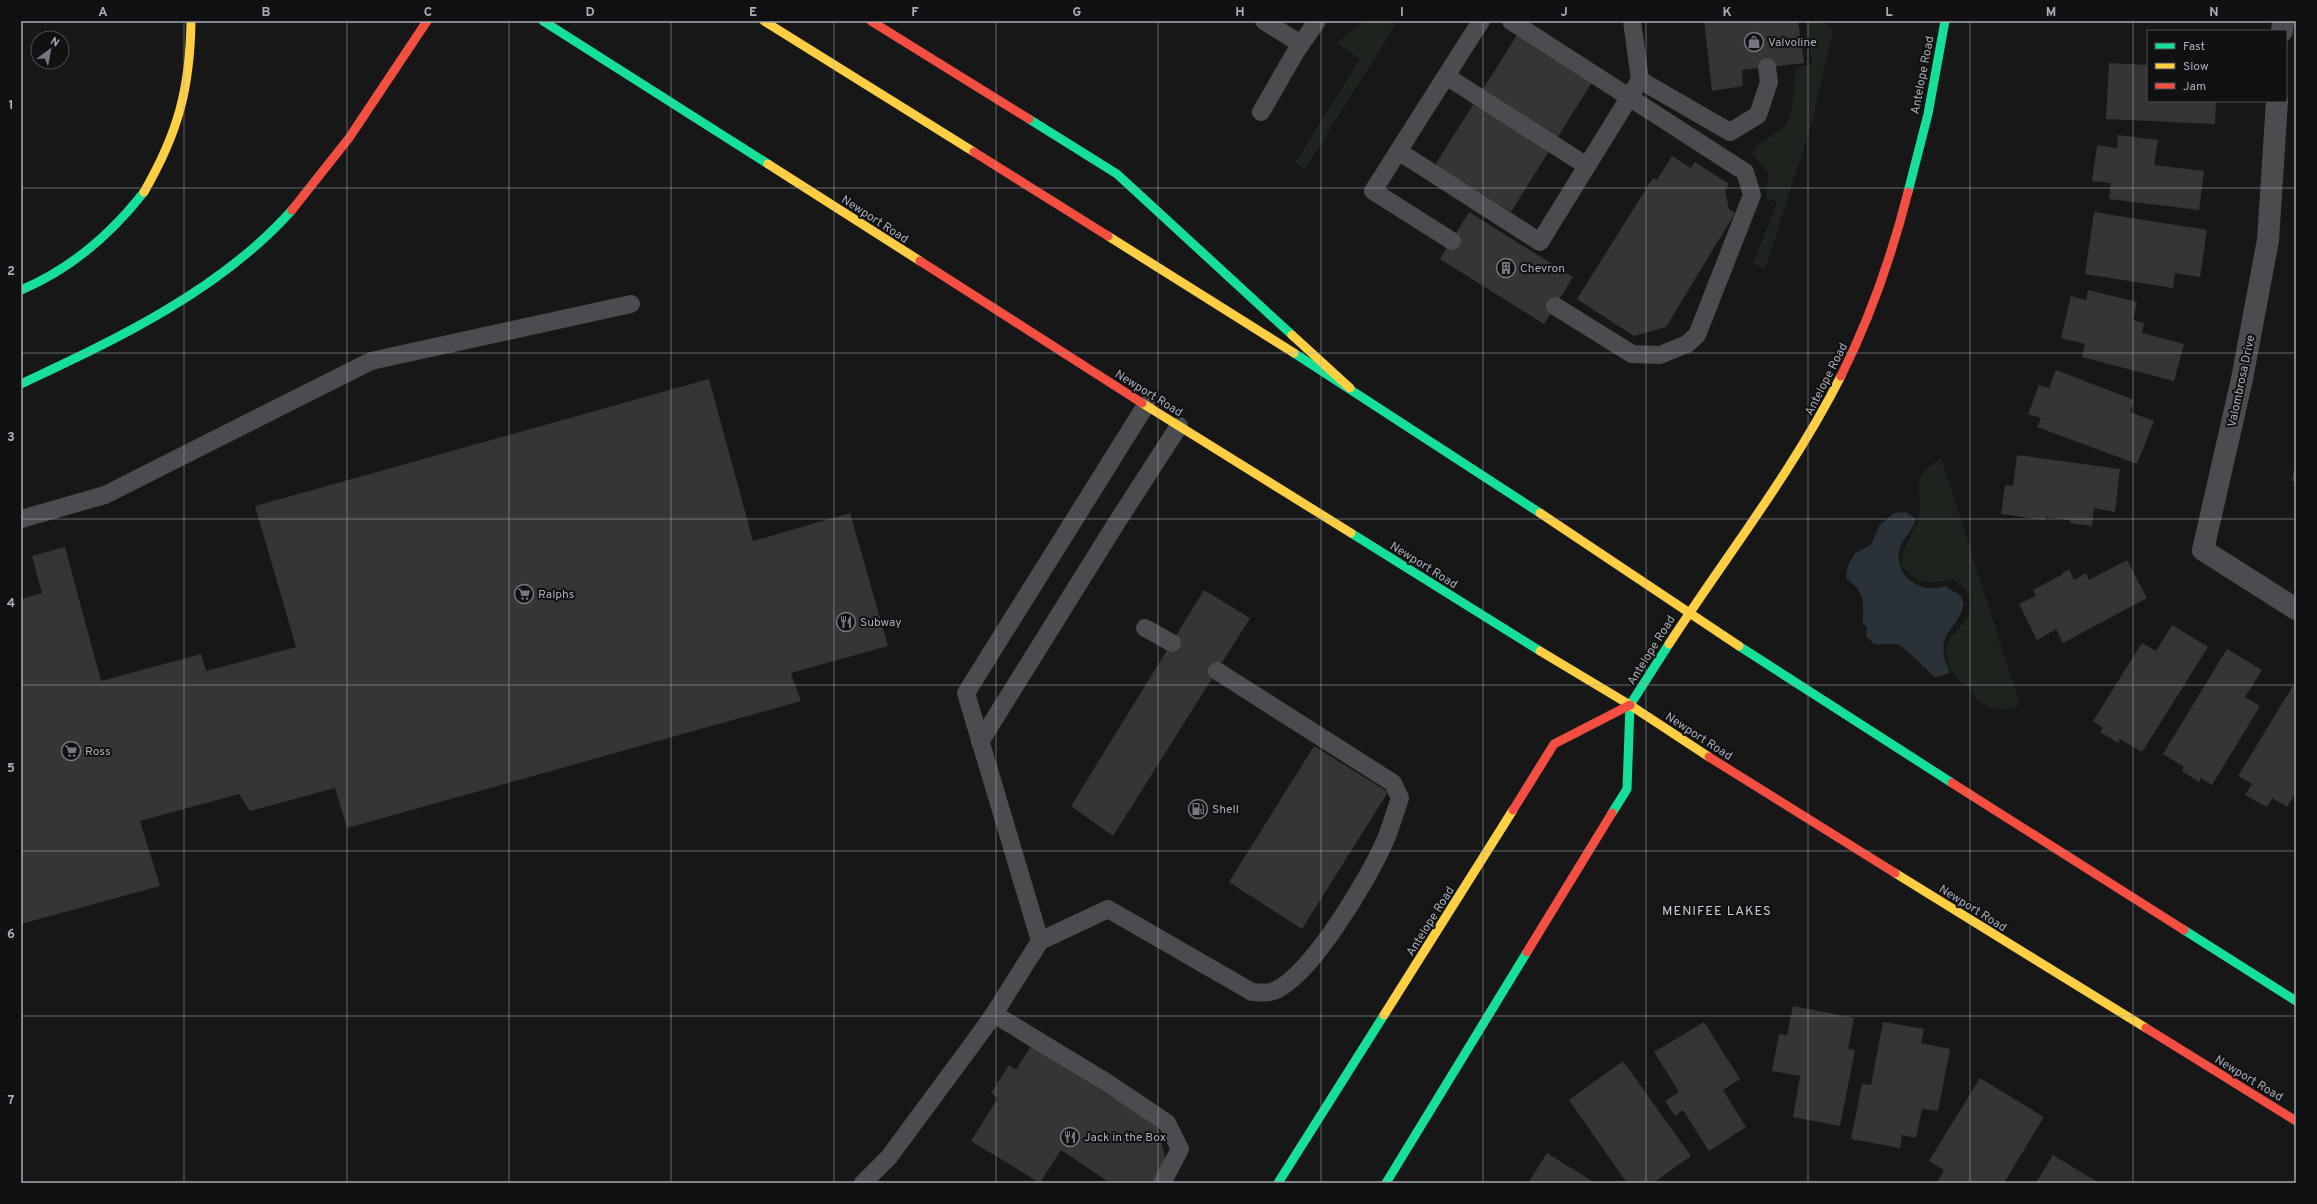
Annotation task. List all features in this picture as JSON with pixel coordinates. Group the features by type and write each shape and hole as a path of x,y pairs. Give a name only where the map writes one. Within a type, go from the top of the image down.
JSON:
{"main road":[{"path":"21,290 49,276 94,247 113,231 152,181 168,152 181,116 191,62 191,21"},
{"path":"21,384 92,351 159,314 210,281 257,245 306,194 351,138 427,21"},
{"name":"Newport Road","path":"544,21 1179,426 1630,705 1726,769 2296,1121"},
{"path":"764,21 1350,388 1690,612 1777,672 2296,1001"},
{"path":"870,21 1117,174 1350,388"},
{"name":"Antelope Road","path":"1278,1183 1554,744 1630,705 1734,546 1748,530 1817,423 1861,336 1901,220 1928,114 1944,21"},
{"path":"1386,1183 1627,789 1630,705"}],"street":[{"name":"Valombrosa Drive","path":"2277,102 2268,240 2242,380 2203,550 2296,609"}],"lane":[{"path":"1264,21 1301,44"},
{"path":"1261,112 1301,44 1317,21"},
{"path":"1452,240 1373,191 1481,21"},
{"path":"1511,21 1745,172 1752,195 1697,335 1687,344 1660,355 1632,354 1555,306"},
{"path":"1398,151 1540,242 1640,80 1632,21"},
{"path":"1640,80 1730,132 1758,115 1769,82 1767,67"},
{"path":"1446,76 1587,166"},
{"path":"21,519 105,495 370,361 631,304"},
{"path":"1040,941 966,693 1146,405"},
{"path":"980,742 1117,522 1179,426"},
{"path":"1145,628 1172,643"},
{"path":"863,1183 888,1157 994,1014 1040,941 1108,909 1252,992 1271,992 1294,978 1319,950 1356,895 1385,842 1400,798 1393,783 1217,671"},
{"path":"994,1014 1106,1082 1166,1123 1180,1149 1162,1183"}],"shaded area":[{"path":"1363,21 1398,21 1305,169 1295,163 1360,59 1337,43"},
{"path":"1807,21 1825,21 1833,30 1812,123 1765,269 1753,264 1777,202 1766,198 1768,172 1752,154 1759,145 1781,130 1788,121 1793,98 1795,68 1812,64"},
{"path":"1941,458 2020,704 2012,710 1990,708 1977,700 1973,691 1957,678 1949,668 1946,648 1949,639 1967,619 1970,608 1968,593 1954,579 1939,582 1925,582 1913,577 1902,566 1904,550 1916,525 1920,510 1918,491 1919,482 1922,474 1927,468"},
{"path":"1906,512 1916,519 1900,548 1899,559 1902,571 1911,581 1922,587 1933,588 1945,586 1958,594 1962,599 1962,611 1947,634 1943,647 1944,656 1950,673 1935,677 1902,646 1893,644 1874,644 1866,636 1867,627 1863,624 1863,603 1861,594 1858,589 1846,578 1848,565 1855,553 1871,545 1879,526 1894,513"}],"building":[{"name":"Valvoline","path":"1704,21 1798,21 1804,63 1742,70 1743,86 1712,91"},
{"path":"1524,24 1599,71 1511,212 1435,165"},
{"path":"2109,63 2147,65 2147,102 2216,102 2215,124 2106,119"},
{"path":"2118,135 2158,140 2154,165 2204,171 2199,210 2109,199 2111,183 2092,181 2097,145 2117,148"},
{"path":"1672,156 1691,168 1695,162 1729,184 1725,190 1729,209 1735,213 1666,327 1634,336 1577,299 1653,178 1657,180"},
{"name":"Chevron","path":"1469,212 1573,277 1544,324 1440,259"},
{"path":"2094,212 2207,230 2200,277 2175,273 2173,288 2085,274"},
{"path":"2088,290 2137,302 2133,320 2144,323 2142,333 2184,344 2174,381 2082,357 2085,344 2061,338 2071,296 2086,300"},
{"path":"2056,370 2134,400 2130,412 2154,421 2137,464 2037,427 2041,418 2028,414 2039,385 2049,388"},
{"name":"Ralphs","path":"709,379 753,541 850,513 888,646 791,673 801,701 347,828 335,788 250,811 239,794 140,821 160,886 21,924 21,599 42,593 32,556 65,547 101,681 201,654 206,671 296,647 255,506"},
{"path":"2017,455 2120,469 2115,512 2094,508 2092,526 2070,523 2070,520 2046,517 2045,520 2001,514 2005,485 2013,486"},
{"path":"2296,465 2296,482 2292,481"},
{"path":"2127,560 2147,598 2063,643 2056,629 2037,640 2019,604 2036,596 2033,590 2063,574 2062,573 2069,569 2074,580 2086,573 2089,580"},
{"path":"1204,590 1250,618 1113,836 1071,806"},
{"path":"2172,625 2208,647 2142,752 2120,739 2118,743 2100,732 2103,728 2093,721 2142,643 2156,651"},
{"path":"2227,649 2262,670 2245,697 2260,706 2212,785 2201,778 2199,782 2182,771 2184,767 2163,754"},
{"path":"2296,681 2296,792 2287,807 2272,798 2267,807 2245,795 2252,784 2238,776"},
{"path":"1314,746 1388,792 1302,929 1229,882"},
{"path":"1793,1006 1854,1018 1848,1049 1855,1050 1840,1126 1793,1117 1800,1076 1772,1071 1779,1034 1787,1035"},
{"path":"1704,1022 1740,1079 1723,1090 1746,1127 1709,1151 1683,1110 1675,1116 1665,1101 1679,1092 1654,1052"},
{"path":"1883,1022 1924,1029 1921,1043 1950,1049 1938,1111 1922,1109 1916,1138 1902,1135 1900,1148 1851,1139 1862,1084 1871,1085"},
{"path":"1031,1046 1157,1125 1166,1160 1153,1183 1110,1183 1061,1150 1040,1183 971,1141 998,1098 991,1093 1009,1065 1016,1070"},
{"path":"1623,1061 1691,1156 1653,1183 1627,1183 1569,1100"},
{"path":"1980,1078 2044,1117 2004,1183 1937,1183 1944,1170 1929,1161"},
{"path":"1547,1153 1595,1183 1528,1183"},
{"path":"2053,1155 2099,1183 2036,1183"}],"traffic: fast":[{"path":"543,21 768,164"},
{"path":"1908,192 1928,114 1945,21"},
{"path":"1029,119 1117,174 1292,335"},
{"path":"21,290 57,272 89,249 118,222 144,192"},
{"path":"21,384 94,349 166,310 233,265 264,239 292,210"},
{"path":"1294,353 1540,513"},
{"path":"1351,533 1540,651"},
{"path":"1612,813 1627,789 1630,705 1669,644"},
{"path":"1739,646 1952,783"},
{"path":"2184,930 2296,1001"},
{"path":"1386,1183 1527,952"},
{"path":"1278,1183 1384,1015"}],"traffic: slow":[{"path":"144,192 166,150 180,110 188,68 191,21"},
{"path":"764,21 974,152"},
{"path":"768,164 920,261"},
{"path":"1108,236 1294,353"},
{"path":"1292,335 1350,388"},
{"path":"1669,644 1781,479 1841,376"},
{"path":"1142,403 1351,533"},
{"path":"1540,513 1739,646"},
{"path":"1540,651 1630,705 1709,757"},
{"path":"1384,1015 1513,810"},
{"path":"1895,873 2146,1028"}],"traffic: jam":[{"path":"292,210 349,138 427,21"},
{"path":"871,21 1029,119"},
{"path":"974,152 1108,236"},
{"path":"1841,376 1871,309 1895,239 1908,192"},
{"path":"920,261 1142,403"},
{"path":"1513,810 1554,744 1630,705"},
{"path":"1709,757 1895,873"},
{"path":"1952,783 2184,930"},
{"path":"1527,952 1612,813"},
{"path":"2146,1028 2296,1121"}],"place":[{"name":"Valvoline","path":"1754,42"},
{"name":"Chevron","path":"1506,268"},
{"name":"Ralphs","path":"524,594"},
{"name":"Subway","path":"846,622"},
{"name":"Ross","path":"71,751"},
{"name":"Shell","path":"1198,809"},
{"name":"Jack in the Box","path":"1070,1137"}],"district":[{"name":"MENIFEE LAKES","path":"1717,910"}]}
